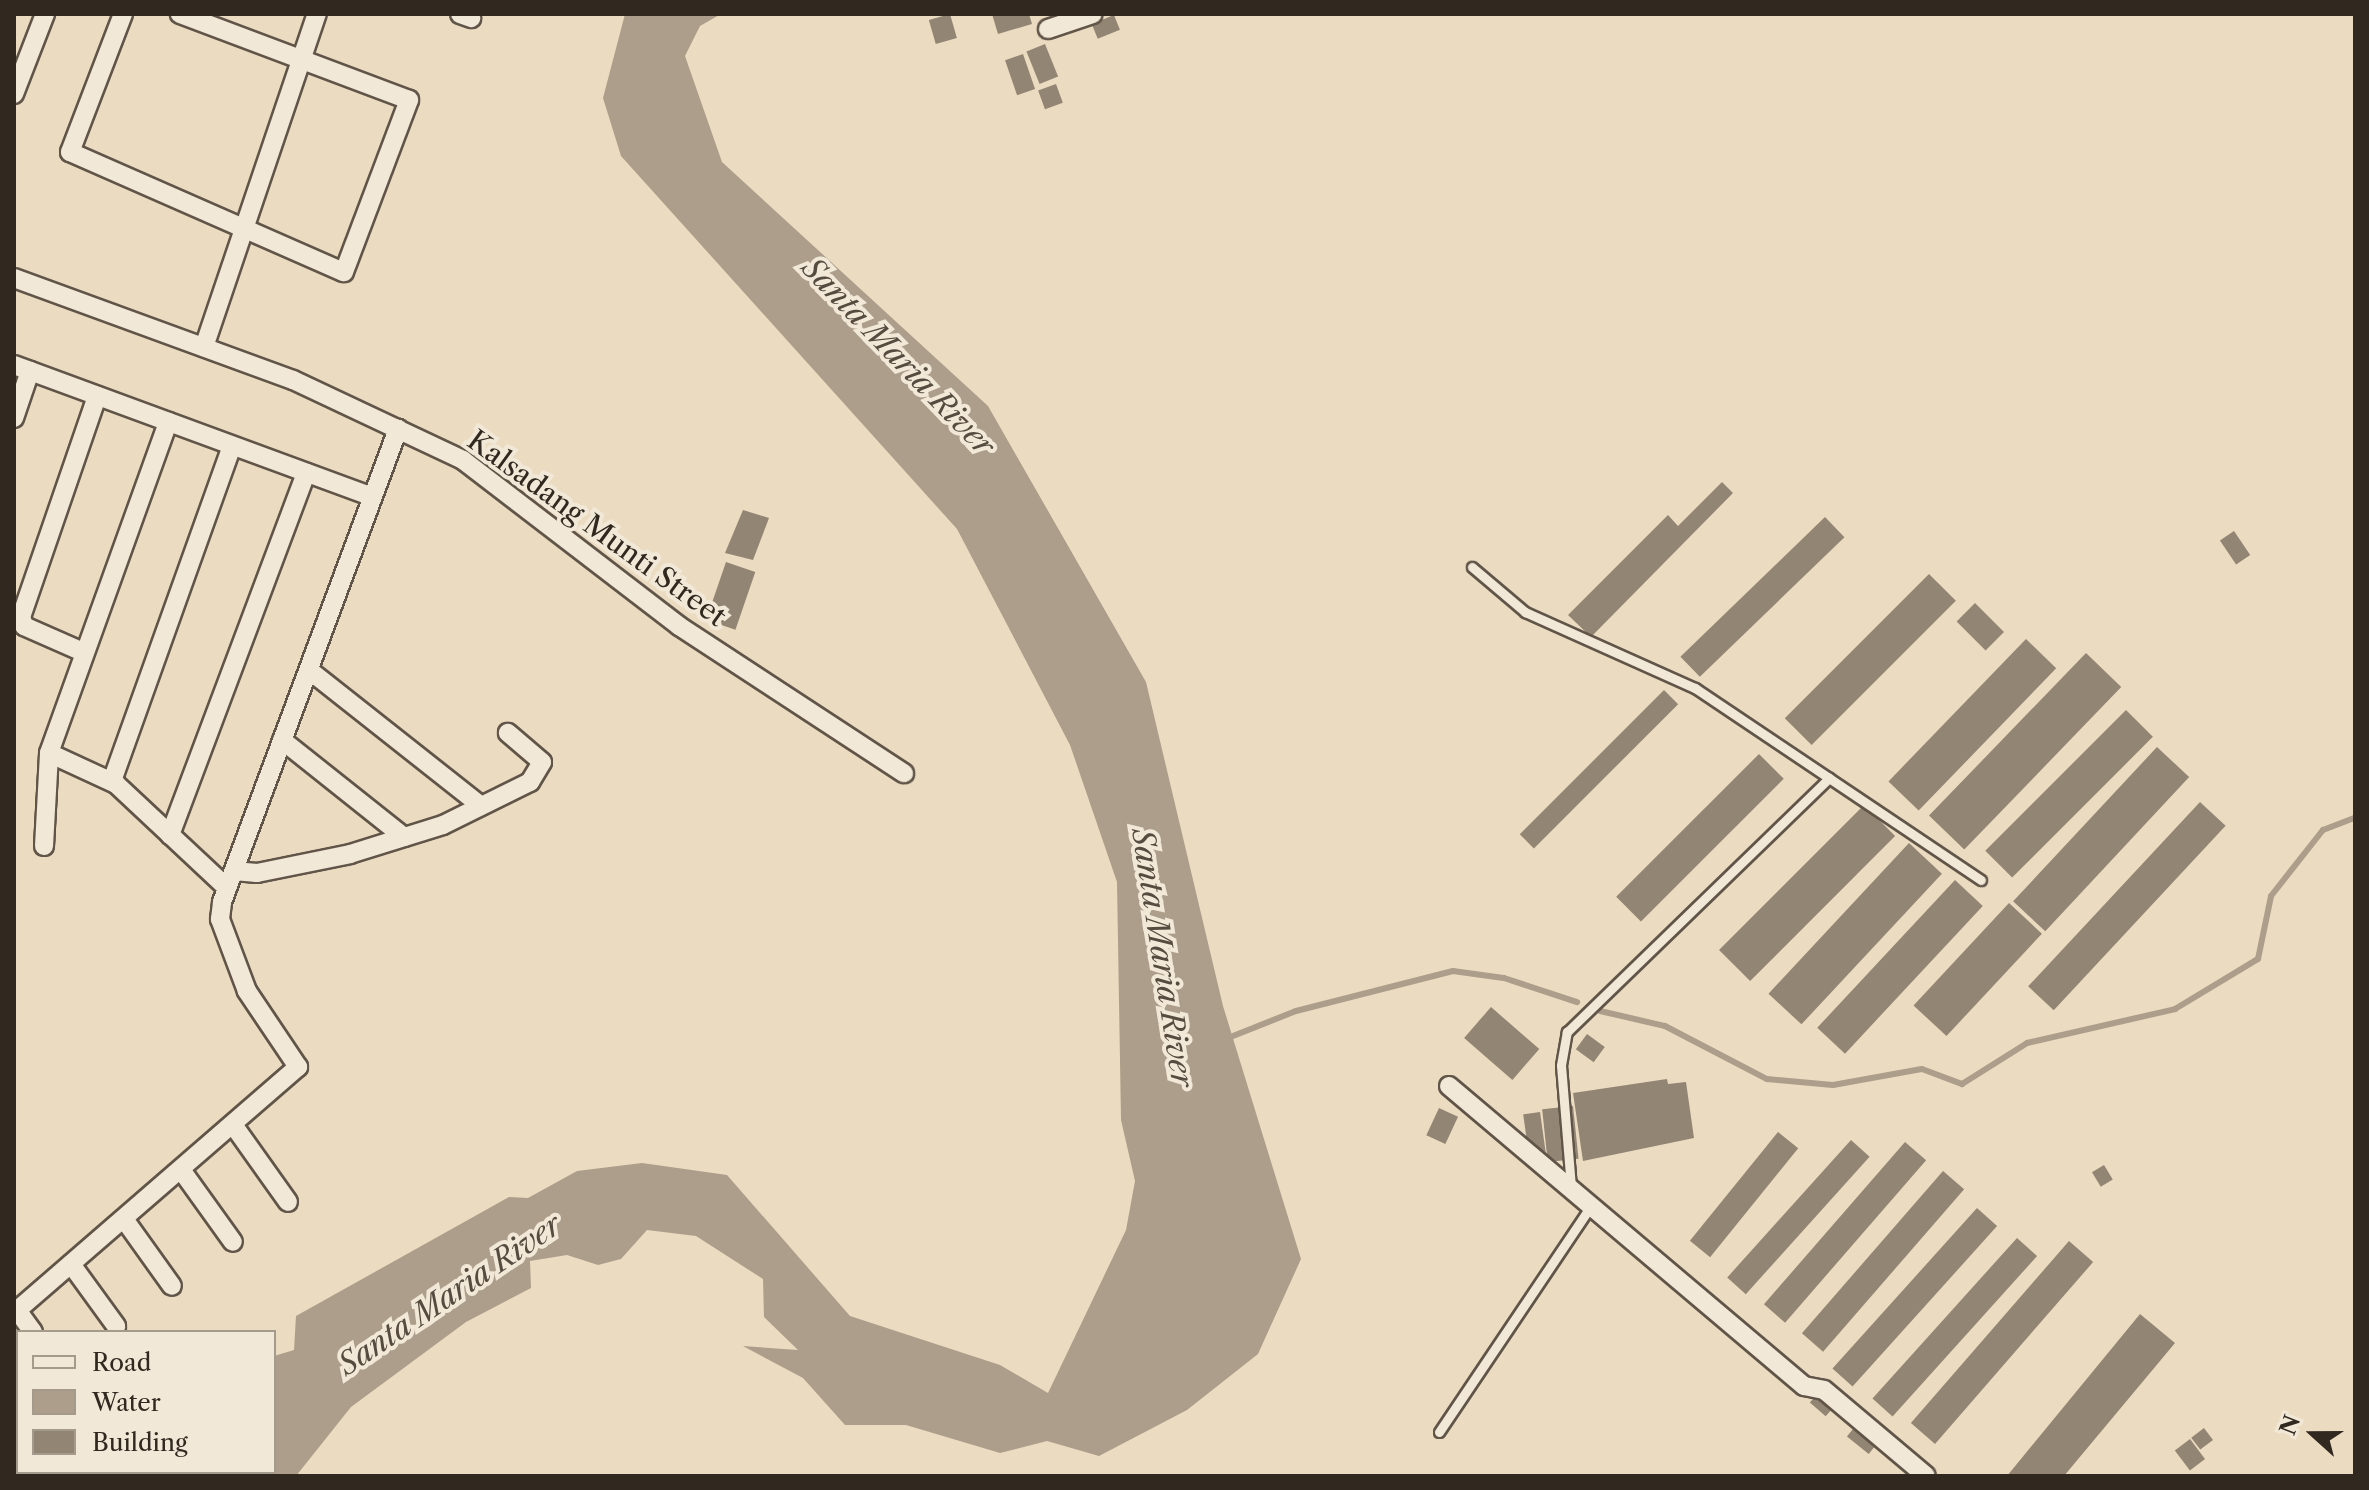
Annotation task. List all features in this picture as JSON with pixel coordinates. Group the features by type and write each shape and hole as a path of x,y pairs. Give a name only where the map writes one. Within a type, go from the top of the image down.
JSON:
{"street":[{"path":"14,94 45,14"},
{"path":"123,14 70,152 344,272 409,100 180,14"},
{"path":"204,347 249,230 305,61 317,14"},
{"path":"1048,29 1093,14"},
{"name":"Kalsadang Munti Street","path":"14,278 204,347 398,429 463,460 679,626 904,773"},
{"path":"14,418 22,368 372,497"},
{"path":"83,652 24,626 21,617 97,396"},
{"path":"44,846 49,753 168,422"},
{"path":"31,1330 16,1311 182,1171 298,1067 247,991 220,919 230,879 398,429"},
{"path":"112,781 232,446"},
{"path":"170,835 306,473"},
{"path":"309,670 481,806"},
{"path":"49,753 112,781 170,835 230,879 404,837 481,806 542,771 542,762 508,733"},
{"path":"282,740 404,837"},
{"path":"1449,1086 1589,1209 1926,1476"},
{"path":"234,1126 288,1202"},
{"path":"182,1171 233,1242"},
{"path":"124,1219 172,1286"},
{"path":"71,1264 116,1326"}],"lane":[{"path":"1472,567 1525,612 1695,688 1981,880"},
{"path":"1572,1195 1561,1065 1567,1032 1829,778"},
{"path":"1439,1432 1589,1209"}],"water":[{"name":"Santa Maria River","path":"625,14 721,14 700,26 685,56 722,162 988,406 1146,682 1223,1006 1301,1259 1258,1354 1187,1410 1099,1456 1047,1441 1000,1453 906,1425 845,1425 803,1378 743,1346 798,1350 764,1317 763,1279 696,1236 647,1230 621,1259 598,1265 567,1255 530,1261 531,1288 466,1322 351,1407 296,1476 74,1476 276,1474 276,1355 294,1350 296,1316 509,1197 528,1198 577,1171 642,1163 727,1175 850,1316 1000,1365 1048,1393 1126,1230 1135,1181 1121,1120 1117,882 1070,745 957,529 621,156 603,98"}],"building":[{"path":"950,14 957,38 936,44 929,20"},
{"path":"992,14 1029,14 1032,24 998,34"},
{"path":"1114,15 1120,30 1098,39 1092,24"},
{"path":"1045,44 1058,76 1040,84 1026,51"},
{"path":"1023,54 1035,89 1017,95 1005,60"},
{"path":"1056,84 1063,103 1045,109 1038,90"},
{"path":"1722,482 1733,493 1591,637 1568,615 1668,515 1678,526"},
{"path":"743,510 769,518 753,560 725,553"},
{"path":"1825,517 1844,537 1700,677 1680,657"},
{"path":"2234,531 2250,555 2236,565 2220,541"},
{"path":"726,562 755,572 735,630 706,620"},
{"path":"1929,574 1956,601 1812,745 1785,718"},
{"path":"1975,603 2004,632 1986,650 1957,621"},
{"path":"2026,639 2056,668 1919,811 1888,781"},
{"path":"2086,653 2121,687 1964,850 1929,816"},
{"path":"1664,690 1678,704 1534,848 1520,834"},
{"path":"2126,710 2153,737 2012,878 1985,851"},
{"path":"2157,747 2189,777 2045,931 2013,901"},
{"path":"1759,754 1784,779 1641,922 1616,897"},
{"path":"2200,802 2226,826 2054,1010 2028,986"},
{"path":"1864,805 1895,836 1750,981 1719,950"},
{"path":"1909,843 1942,874 1801,1024 1769,994"},
{"path":"1955,880 1983,906 1845,1054 1817,1028"},
{"path":"2009,903 2042,934 1946,1036 1914,1005"},
{"path":"1491,1007 1539,1049 1512,1080 1464,1038"},
{"path":"1587,1034 1605,1047 1594,1062 1576,1049"},
{"path":"1667,1079 1668,1084 1686,1082 1694,1138 1583,1161 1573,1093"},
{"path":"1573,1106 1579,1159 1548,1162 1542,1109"},
{"path":"1439,1108 1458,1117 1445,1144 1426,1135"},
{"path":"1540,1112 1546,1154 1529,1156 1523,1114"},
{"path":"1778,1132 1798,1148 1710,1257 1690,1241"},
{"path":"1851,1140 1870,1157 1746,1294 1727,1277"},
{"path":"1905,1142 1926,1160 1785,1323 1764,1304"},
{"path":"2104,1165 2113,1180 2101,1187 2092,1172"},
{"path":"1943,1171 1964,1189 1823,1352 1802,1333"},
{"path":"1977,1208 1997,1226 1853,1387 1832,1369"},
{"path":"2017,1238 2037,1256 1893,1417 1872,1399"},
{"path":"2069,1241 2093,1262 1935,1444 1911,1423"},
{"path":"2140,1314 2175,1343 2064,1476 2007,1476"},
{"path":"1819,1392 1835,1406 1826,1416 1810,1403"},
{"path":"1857,1424 1879,1442 1869,1454 1847,1436"},
{"path":"2204,1428 2213,1440 2200,1450 2191,1438"},
{"path":"2190,1439 2205,1459 2190,1470 2175,1450"}],"waterway":[{"path":"1600,1011 1665,1026 1767,1079 1833,1085 1922,1069 1962,1084 2027,1043 2175,1009 2258,959 2271,896 2323,830 2355,818"},
{"path":"1228,1038 1296,1011 1453,971 1504,978 1577,1002"}]}
